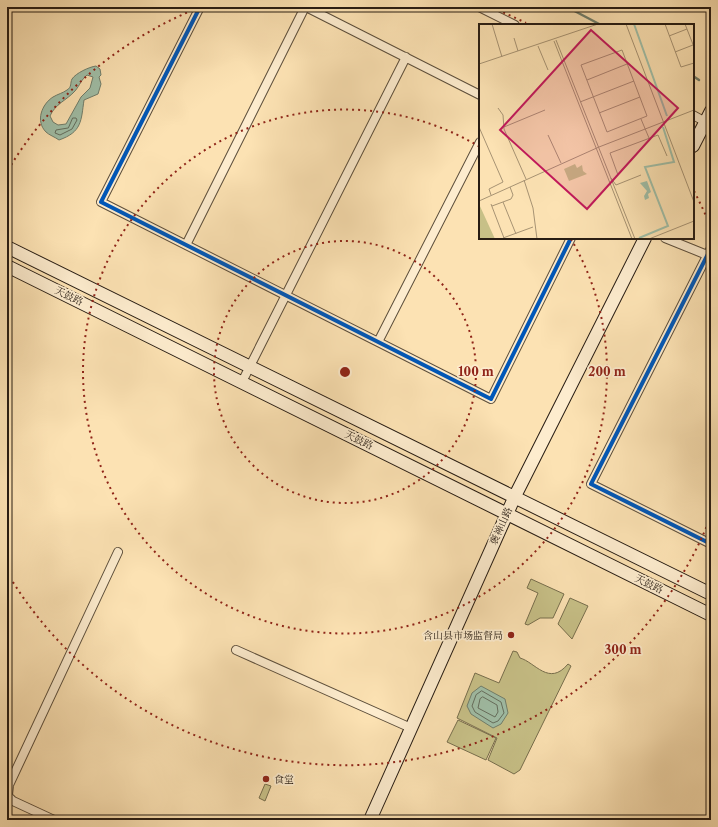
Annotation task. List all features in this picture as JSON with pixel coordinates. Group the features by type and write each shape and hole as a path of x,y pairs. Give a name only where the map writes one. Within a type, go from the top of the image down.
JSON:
{"main road":[{"path":"694,144 709,119"},
{"name":"褒禅山路","path":"370,820 515,496 644,239"},
{"name":"天鼓路","path":"7,247 249,367 708,590"},
{"name":"天鼓路","path":"7,266 711,615"}],"street":[{"path":"200,7 101,202 491,399 571,239"},
{"path":"186,245 306,7 479,94"},
{"path":"479,7 512,24"},
{"path":"242,382 406,57"},
{"path":"694,115 709,119"},
{"path":"378,342 479,144"},
{"path":"667,239 707,256"},
{"path":"711,248 591,484 711,544"},
{"path":"54,820 13,801 7,795 9,785 118,552"},
{"path":"236,650 411,728"}],"shaded area":[{"path":"531,579 564,594 553,618 540,618 528,625 525,624 538,593 527,588"},
{"path":"570,598 588,606 572,639 558,624"},
{"path":"513,651 517,652 520,658 548,673 561,671 568,664 571,666 520,770 514,774 488,760 497,738 457,718 475,673 499,683"},
{"path":"458,720 496,738 486,760 447,742"},
{"path":"265,784 271,786 265,801 259,798"}],"water":[{"path":"96,66 100,69 101,75 99,77 101,84 98,94 84,100 79,125 67,137 59,140 47,133 43,128 40,118 43,108 53,97 69,89 72,79 76,75","holes":["87,75 93,77 90,88 81,97 66,124 58,125 53,122 50,116 55,108 75,91"]},
{"path":"481,686 505,699 508,713 501,724 493,728 471,714 467,706 472,693"}],"waterway":[{"path":"567,7 599,24"},
{"path":"694,77 699,80"}],"cycle path":[{"path":"200,7 101,202 491,399 571,239"},
{"path":"711,248 591,484 711,544"}],"place":[{"name":"含山县市场监督局","path":"511,635"},
{"name":"食堂","path":"266,779"}]}
